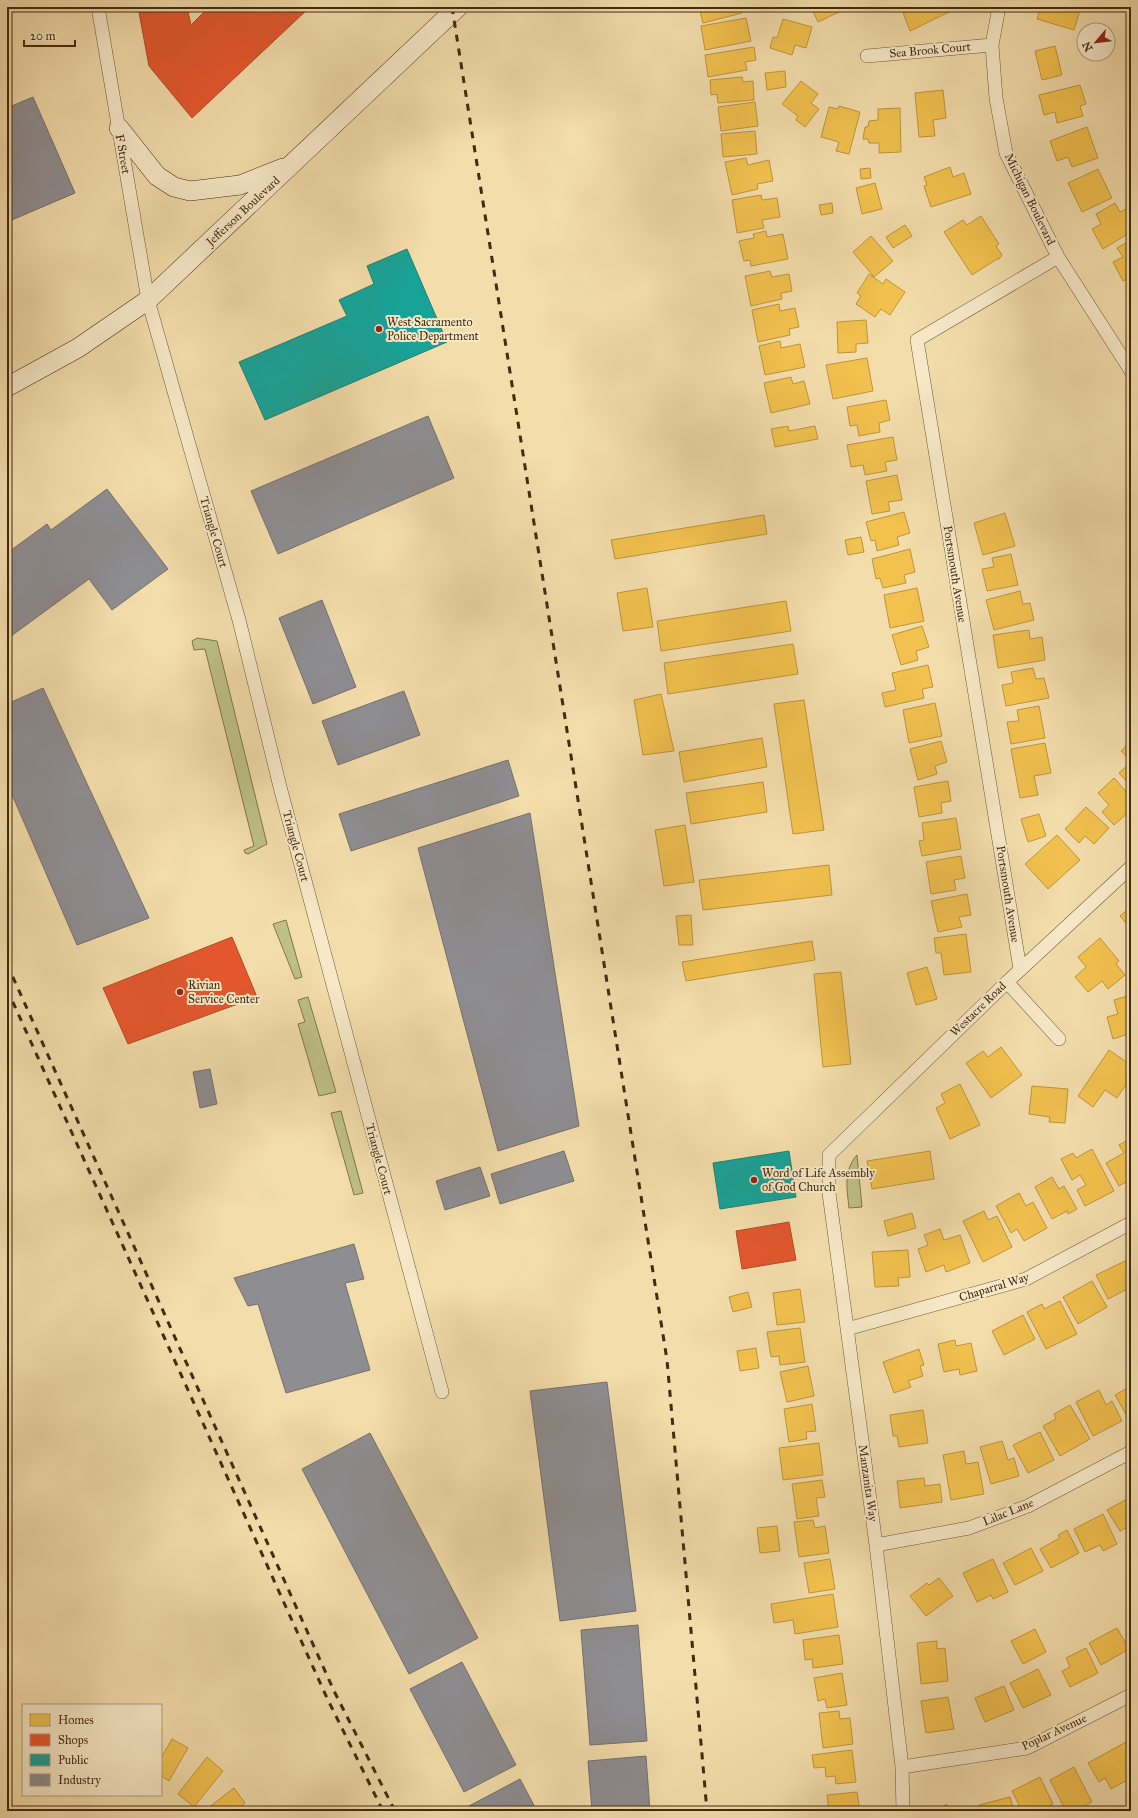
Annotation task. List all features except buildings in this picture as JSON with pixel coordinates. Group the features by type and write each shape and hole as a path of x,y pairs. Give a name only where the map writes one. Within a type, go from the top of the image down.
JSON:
{"main road":[{"name":"Jefferson Boulevard","path":"7,387 78,348 148,300 458,7"},
{"path":"119,128 158,176 174,187 190,191 240,185 293,163"}],"street":[{"name":"F Street","path":"98,7 148,300"},
{"name":"Michigan Boulevard","path":"999,7 992,45 996,98 1006,153 1058,257 1131,371"},
{"name":"Sea Brook Court","path":"867,56 992,45"},
{"name":"Portsmouth Avenue","path":"1020,969 917,340 1058,257"},
{"name":"Triangle Court","path":"148,300 239,620 280,786 442,1392"},
{"name":"Westacre Road","path":"829,1155 1020,969 1131,867"},
{"path":"1007,982 1059,1039"},
{"name":"Manzanita Way","path":"829,1155 829,1193 876,1546 902,1767 903,1811"},
{"name":"Chaparral Way","path":"847,1329 1026,1279 1131,1223"},
{"name":"Lilac Lane","path":"876,1546 969,1528 1028,1506 1131,1452"},
{"name":"Poplar Avenue","path":"902,1767 1026,1748 1131,1695"}],"green space":[{"path":"197,638 217,641 267,844 248,854 245,853 244,850 254,846 205,649 194,650 192,641"},
{"path":"286,920 302,977 295,979 273,924"},
{"path":"308,997 336,1092 319,1096 298,1024 305,1022 298,1000"},
{"path":"341,1111 363,1193 354,1195 331,1113"},
{"path":"857,1155 862,1207 849,1208 847,1180 850,1167"}],"railway":[{"path":"452,7 667,1360 707,1811"},
{"path":"7,964 334,1691 395,1811"},
{"path":"7,989 327,1698 383,1811"}],"place":[{"name":"West Sacramento Police Department","path":"379,329"},
{"name":"Rivian Service Center","path":"180,992"},
{"name":"Word of Life Assembly of God Church","path":"754,1180"}]}
